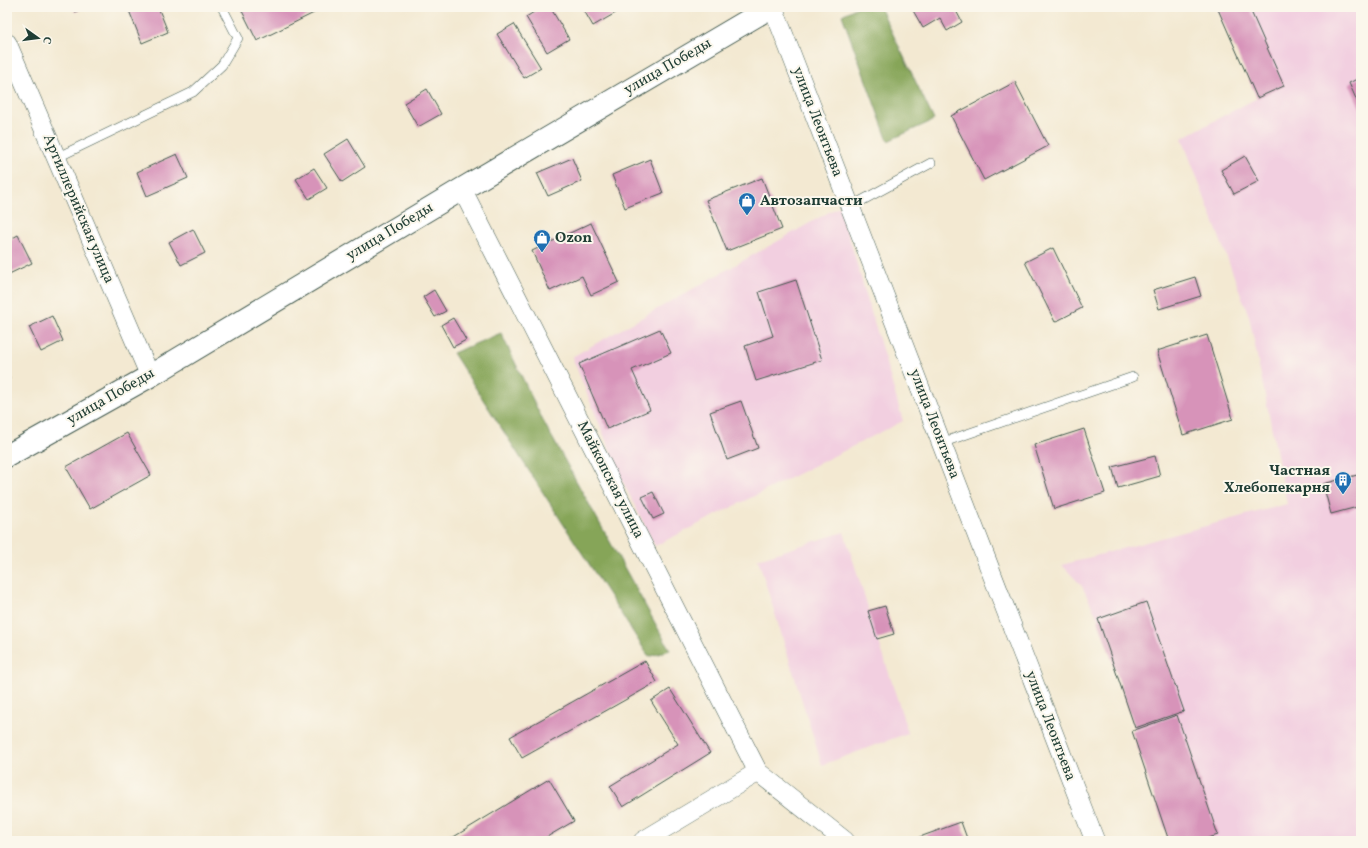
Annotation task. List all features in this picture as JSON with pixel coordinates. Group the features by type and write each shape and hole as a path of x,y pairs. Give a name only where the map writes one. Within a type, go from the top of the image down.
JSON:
{"street":[{"name":"улица Победы","path":"7,456 150,376 462,189 772,7"},
{"name":"улица Леонтьева","path":"772,7 1095,841"},
{"name":"Артиллерийская улица","path":"7,43 150,376"},
{"name":"Майкопская улица","path":"462,189 758,772"},
{"path":"643,841 758,772 845,841"}],"lane":[{"path":"56,158 193,92 222,65 238,38 222,7"},
{"path":"850,207 931,163"},
{"path":"941,443 1133,377"}],"shaded area":[{"path":"1217,7 1361,7 1361,841 1169,841 1132,731 1135,728 1098,619 1082,586 1062,565 1287,504 1249,316 1182,138 1257,98"},
{"path":"840,206 903,421 655,546 624,484 572,357"},
{"path":"844,532 908,733 822,765 758,559"}],"green space":[{"path":"857,7 880,7 934,120 888,141 842,15"},
{"path":"501,333 543,421 670,650 649,657 453,353"}],"building":[{"path":"73,7 85,7 75,12"},
{"path":"158,7 168,32 142,43 128,8"},
{"path":"240,7 326,7 257,41"},
{"path":"542,7 550,7 569,39 547,52 526,17"},
{"path":"582,7 616,7 619,11 593,26"},
{"path":"911,7 954,7 962,22 947,31 940,18 923,28"},
{"path":"1217,7 1249,7 1284,86 1257,98"},
{"path":"514,24 541,68 524,78 497,34"},
{"path":"1361,77 1361,110 1349,83"},
{"path":"1015,82 1048,146 984,180 951,116"},
{"path":"427,89 441,114 418,127 404,103"},
{"path":"348,139 365,167 342,182 324,154"},
{"path":"177,154 188,178 147,196 137,172"},
{"path":"1245,156 1259,181 1234,194 1221,170"},
{"path":"572,158 582,181 548,196 537,173"},
{"path":"650,159 663,193 625,208 612,175"},
{"path":"314,168 327,188 309,199 296,179"},
{"path":"762,178 782,229 727,251 706,200"},
{"path":"591,223 619,282 591,295 582,276 550,291 532,251"},
{"path":"193,229 205,253 181,265 169,242"},
{"path":"18,235 32,263 7,275 7,241"},
{"path":"1053,248 1082,308 1055,322 1025,262"},
{"path":"1195,277 1201,296 1159,309 1153,290"},
{"path":"796,280 822,360 756,381 745,346 773,336 759,292"},
{"path":"434,290 446,311 435,317 423,297"},
{"path":"52,316 63,341 41,352 29,327"},
{"path":"453,318 466,340 453,347 441,325"},
{"path":"660,329 671,353 632,370 650,410 607,429 579,364"},
{"path":"1207,335 1233,419 1183,435 1157,351"},
{"path":"7,372 10,379 7,381"},
{"path":"741,401 758,448 727,460 710,412"},
{"path":"1084,429 1105,493 1054,509 1034,445"},
{"path":"127,433 151,475 90,509 66,467"},
{"path":"1155,456 1160,476 1118,488 1112,467"},
{"name":"Частная Хлебопекарня","path":"1361,474 1361,506 1331,514 1323,484"},
{"path":"653,492 664,514 653,519 642,497"},
{"path":"1146,602 1184,711 1135,728 1098,619"},
{"path":"885,606 894,634 877,639 868,611"},
{"path":"645,661 657,682 522,758 510,737"},
{"path":"670,689 710,753 623,807 610,786 678,744 651,701"},
{"path":"1177,715 1218,835 1199,841 1169,841 1132,731"},
{"path":"549,779 574,821 540,841 447,841"},
{"path":"961,822 968,841 919,841 917,838"}],"place":[{"name":"Автозапчасти","path":"747,216"},
{"name":"Ozon","path":"542,253"},
{"name":"Частная Хлебопекарня","path":"1343,495"}]}
